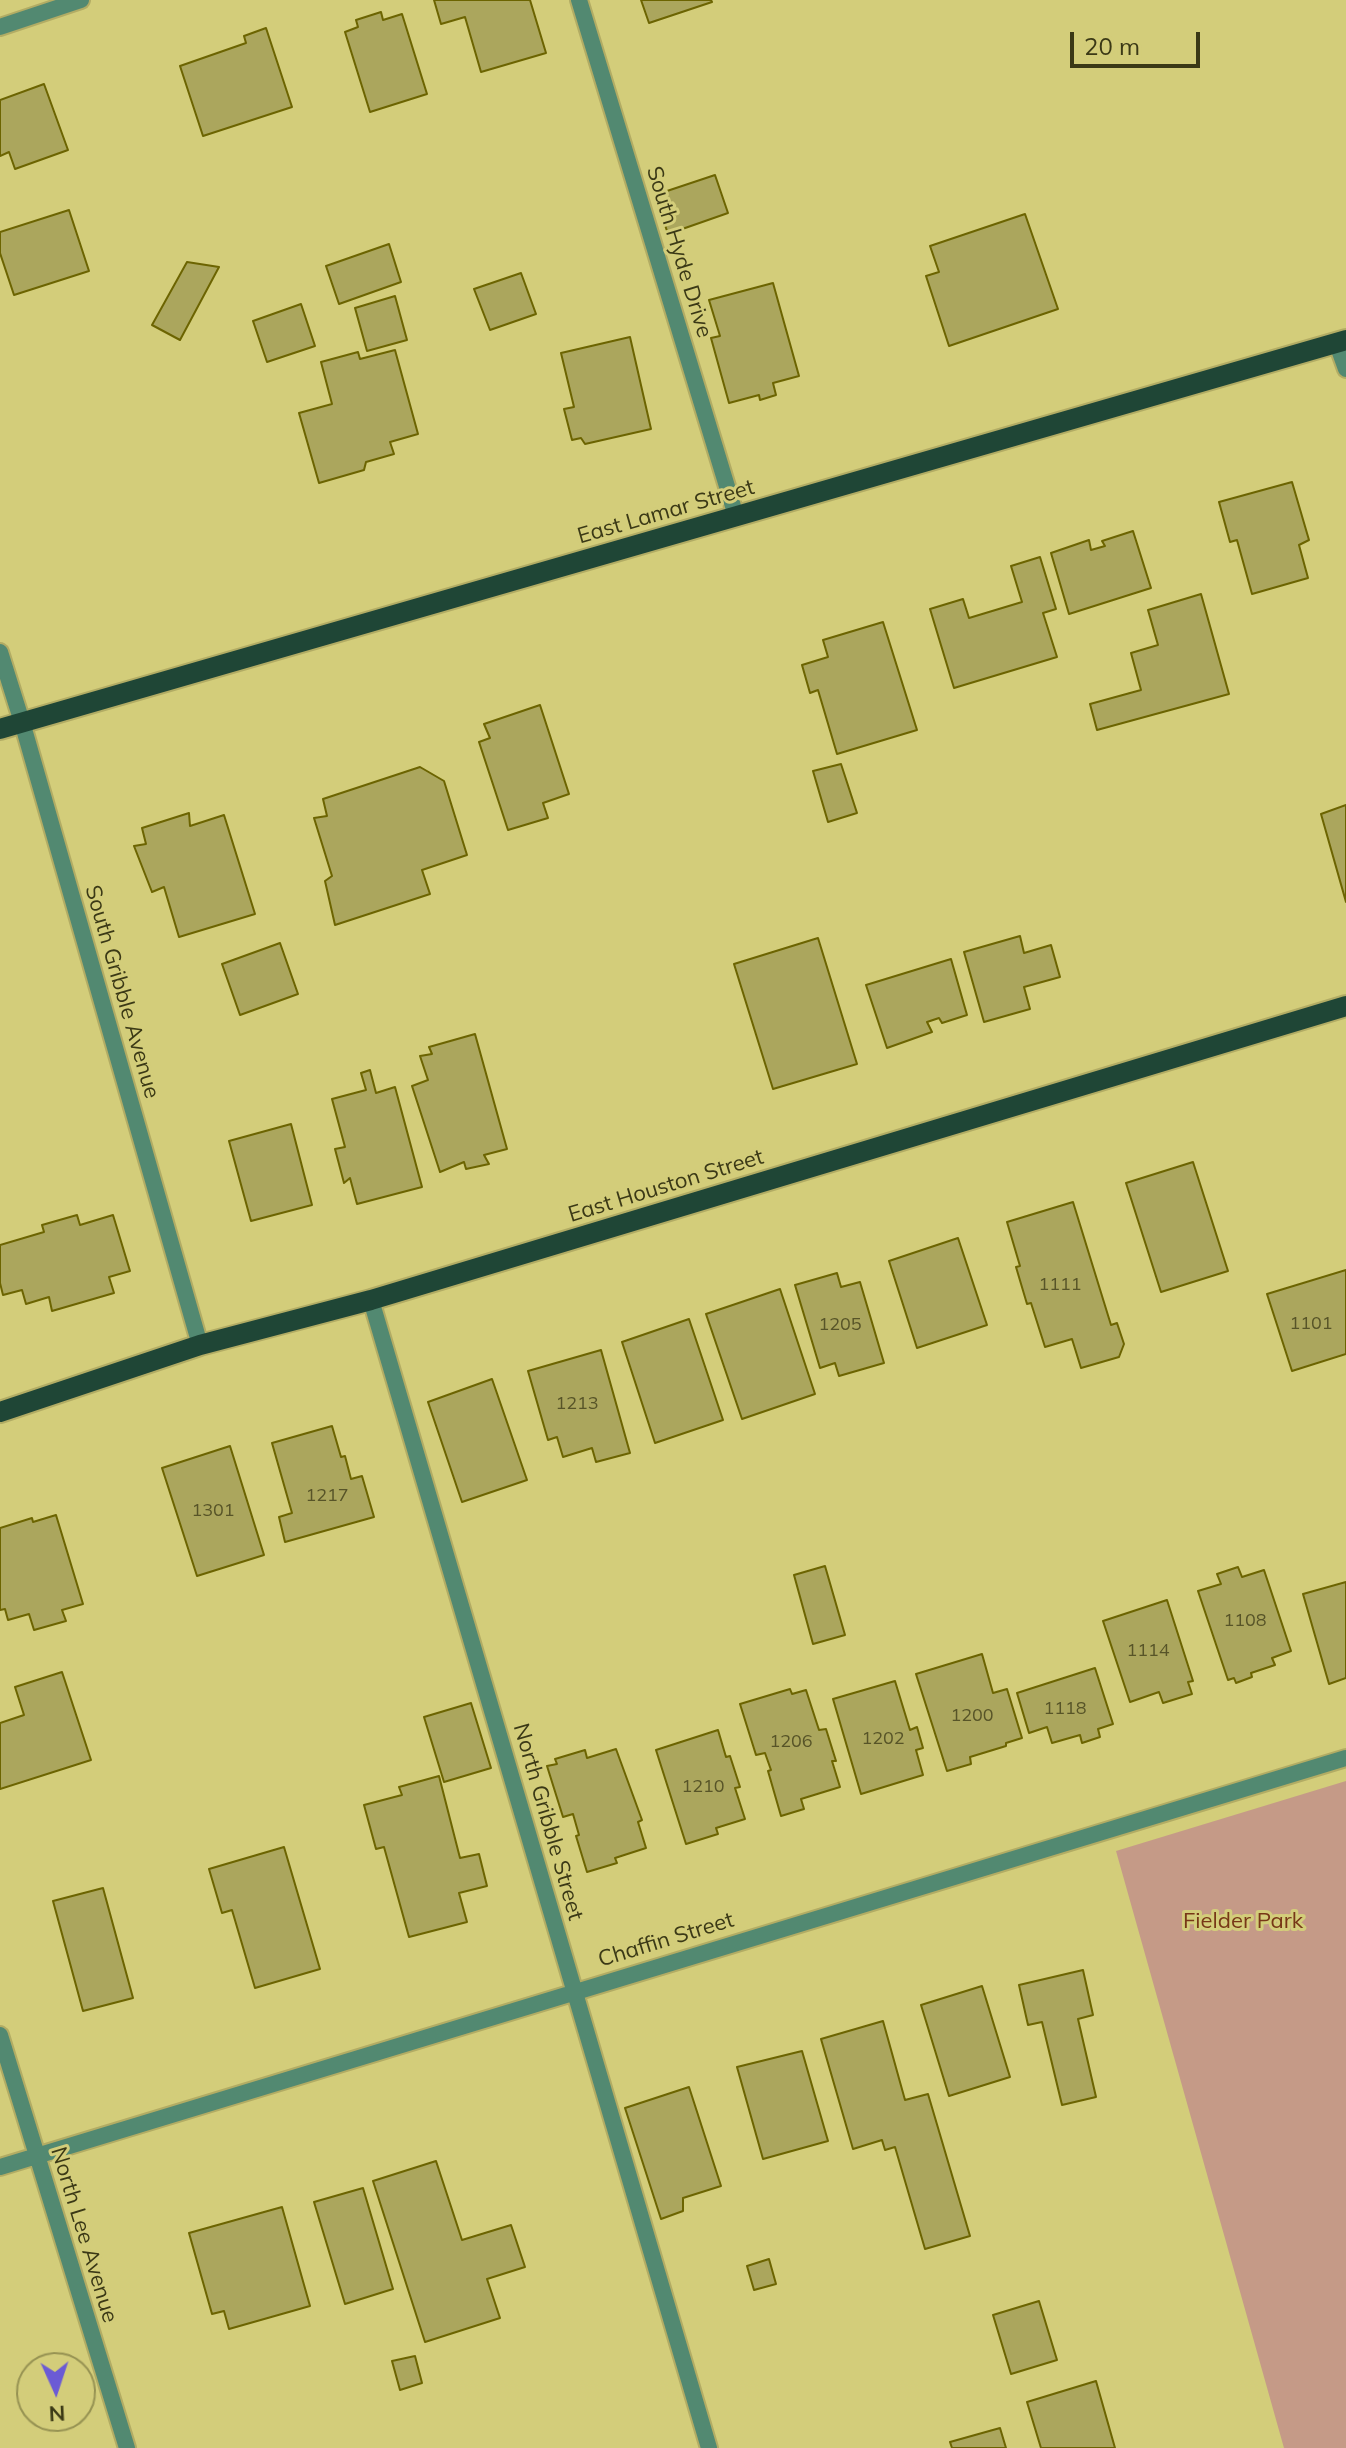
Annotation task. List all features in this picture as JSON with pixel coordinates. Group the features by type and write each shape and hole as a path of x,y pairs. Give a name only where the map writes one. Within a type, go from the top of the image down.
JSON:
{"main road":[{"name":"East Lamar Street","path":"0,729 1342,342"},
{"name":"East Houston Street","path":"0,1412 200,1345 371,1300 1346,1006"}],"street":[{"path":"0,27 81,0"},
{"name":"South Hyde Drive","path":"579,0 736,516"},
{"path":"1342,342 1346,369"},
{"name":"South Gribble Avenue","path":"0,652 200,1345"},
{"name":"North Gribble Street","path":"371,1300 709,2448"},
{"name":"Chaffin Street","path":"0,2167 1346,1758"},
{"name":"North Lee Avenue","path":"0,2035 127,2448"}],"green space":[{"name":"Fielder Park","path":"1346,1781 1346,2448 1284,2448 1116,1851"}],"building":[{"path":"434,0 530,0 546,53 481,72 465,17 441,24"},
{"path":"641,0 711,0 712,2 649,23"},
{"path":"381,12 383,20 402,14 427,94 370,112 345,32 358,27 356,20"},
{"path":"266,28 292,107 203,136 180,66 246,43 244,36"},
{"path":"44,84 68,150 15,169 9,152 0,156 0,100"},
{"path":"715,175 728,213 668,234 655,195"},
{"path":"69,210 89,271 14,295 0,253 0,232"},
{"path":"1025,214 1058,309 949,346 926,276 939,272 930,246"},
{"path":"389,244 401,282 339,304 326,266"},
{"path":"187,262 219,267 180,340 152,325"},
{"path":"521,273 536,314 490,330 474,289"},
{"path":"773,283 799,376 773,383 776,395 760,400 759,395 729,403 711,338 720,336 709,300"},
{"path":"395,296 407,340 367,351 355,308"},
{"path":"301,304 315,346 267,362 253,321"},
{"path":"630,337 651,429 585,444 581,438 572,440 564,409 574,407 561,353"},
{"path":"395,350 418,434 390,442 394,454 366,462 364,470 319,483 299,413 332,404 321,362 358,352 360,359"},
{"path":"1292,482 1309,540 1299,545 1308,578 1252,594 1237,540 1230,542 1219,502"},
{"path":"1133,531 1151,588 1069,614 1051,553 1089,540 1091,550 1105,546 1102,541"},
{"path":"1040,557 1056,609 1043,613 1057,657 954,688 930,609 963,599 969,618 1022,602 1011,566"},
{"path":"1201,594 1229,694 1097,730 1090,704 1141,690 1131,653 1158,645 1148,610"},
{"path":"883,622 917,730 837,754 818,690 810,693 802,665 828,657 823,640"},
{"path":"540,705 569,794 543,803 548,818 508,830 479,742 490,738 484,724"},
{"path":"841,764 857,813 828,822 813,771"},
{"path":"420,767 444,781 467,855 422,870 430,894 335,925 325,881 332,876 314,818 327,816 323,799"},
{"path":"1346,805 1346,902 1321,814"},
{"path":"189,813 190,826 224,815 255,914 179,937 164,887 152,892 134,846 146,844 142,828"},
{"path":"1020,936 1024,953 1051,945 1060,977 1024,987 1030,1009 984,1022 964,952"},
{"path":"818,938 857,1064 773,1089 734,964"},
{"path":"280,943 298,994 240,1015 222,964"},
{"path":"951,959 967,1015 942,1023 939,1018 927,1022 932,1032 887,1048 866,985"},
{"path":"475,1034 507,1149 484,1155 489,1164 466,1169 464,1162 440,1172 412,1086 428,1080 420,1056 432,1054 429,1047"},
{"path":"370,1070 376,1093 395,1087 422,1187 357,1204 350,1178 344,1183 335,1149 345,1147 332,1099 366,1090 361,1073"},
{"path":"291,1124 312,1205 251,1221 229,1141"},
{"path":"1193,1162 1228,1271 1161,1292 1126,1183"},
{"path":"1073,1202 1111,1325 1117,1323 1124,1344 1119,1357 1081,1368 1072,1339 1045,1347 1031,1303 1027,1304 1007,1222"},
{"path":"77,1215 80,1225 113,1215 130,1271 109,1277 114,1293 52,1311 49,1297 26,1304 22,1290 3,1295 0,1245 44,1232 42,1225"},
{"path":"958,1238 987,1325 917,1348 889,1261"},
{"path":"1346,1270 1346,1354 1292,1371 1267,1294"},
{"path":"837,1273 841,1287 860,1282 884,1363 839,1376 835,1363 820,1368 795,1285"},
{"path":"780,1289 815,1394 742,1419 706,1314"},
{"path":"689,1319 723,1420 655,1443 622,1342"},
{"path":"601,1350 630,1453 596,1462 592,1448 563,1457 557,1437 548,1440 528,1371"},
{"path":"492,1379 527,1480 462,1502 428,1402"},
{"path":"332,1426 351,1479 362,1476 374,1517 285,1542 279,1517 292,1513 272,1443"},
{"path":"230,1446 264,1555 197,1576 162,1468"},
{"path":"56,1515 83,1604 62,1610 66,1621 34,1630 29,1614 8,1620 5,1609 0,1610 0,1528 32,1518 33,1522"},
{"path":"825,1566 845,1635 813,1644 794,1575"},
{"path":"1238,1567 1242,1577 1264,1570 1291,1651 1272,1658 1275,1665 1251,1673 1252,1677 1236,1683 1234,1678 1228,1680 1198,1591 1221,1584 1217,1574"},
{"path":"1346,1582 1346,1678 1329,1684 1303,1594"},
{"path":"1167,1600 1193,1681 1188,1682 1192,1694 1163,1703 1159,1692 1130,1702 1103,1621"},
{"path":"982,1654 993,1693 1007,1689 1022,1738 970,1757 971,1764 947,1771 916,1674"},
{"path":"1095,1668 1113,1724 1098,1729 1100,1737 1082,1743 1080,1735 1052,1743 1047,1727 1029,1733 1017,1693"},
{"path":"62,1672 91,1760 0,1789 0,1723 24,1715 15,1687"},
{"path":"895,1681 910,1730 917,1727 923,1748 916,1750 923,1775 861,1794 833,1699"},
{"path":"790,1689 792,1694 806,1690 819,1730 826,1729 840,1787 801,1799 804,1809 781,1816 765,1753 756,1755 740,1704"},
{"path":"471,1703 491,1768 444,1782 424,1717"},
{"path":"718,1730 740,1787 735,1788 745,1819 716,1828 718,1834 686,1844 656,1750"},
{"path":"616,1749 642,1820 638,1822 646,1848 615,1858 617,1863 587,1872 573,1814 563,1817 547,1766 557,1764 555,1759 585,1750 587,1758"},
{"path":"439,1776 460,1858 479,1854 487,1886 459,1893 467,1922 409,1937 384,1847 376,1849 364,1805 402,1795 399,1787"},
{"path":"284,1847 320,1969 255,1988 232,1910 222,1913 209,1869"},
{"path":"103,1888 133,1998 83,2011 53,1901"},
{"path":"1083,1970 1093,2015 1078,2019 1096,2097 1062,2105 1042,2022 1028,2025 1019,1985"},
{"path":"982,1986 1010,2077 949,2096 921,2005"},
{"path":"883,2021 905,2100 928,2094 970,2236 925,2249 895,2147 885,2150 882,2140 853,2149 821,2039"},
{"path":"802,2051 828,2141 763,2159 737,2067"},
{"path":"689,2087 721,2186 683,2198 683,2211 661,2219 625,2108"},
{"path":"436,2161 462,2240 511,2225 525,2267 487,2279 500,2318 425,2342 373,2181"},
{"path":"363,2188 393,2289 345,2304 314,2202"},
{"path":"282,2207 310,2306 229,2329 224,2311 212,2314 189,2233"},
{"path":"769,2259 776,2284 754,2290 747,2266"},
{"path":"1039,2301 1057,2360 1011,2374 993,2315"},
{"path":"415,2356 422,2383 400,2390 392,2361"},
{"path":"1096,2381 1115,2448 1041,2448 1027,2402"},
{"path":"1000,2428 1006,2448 952,2448 950,2442"}]}
